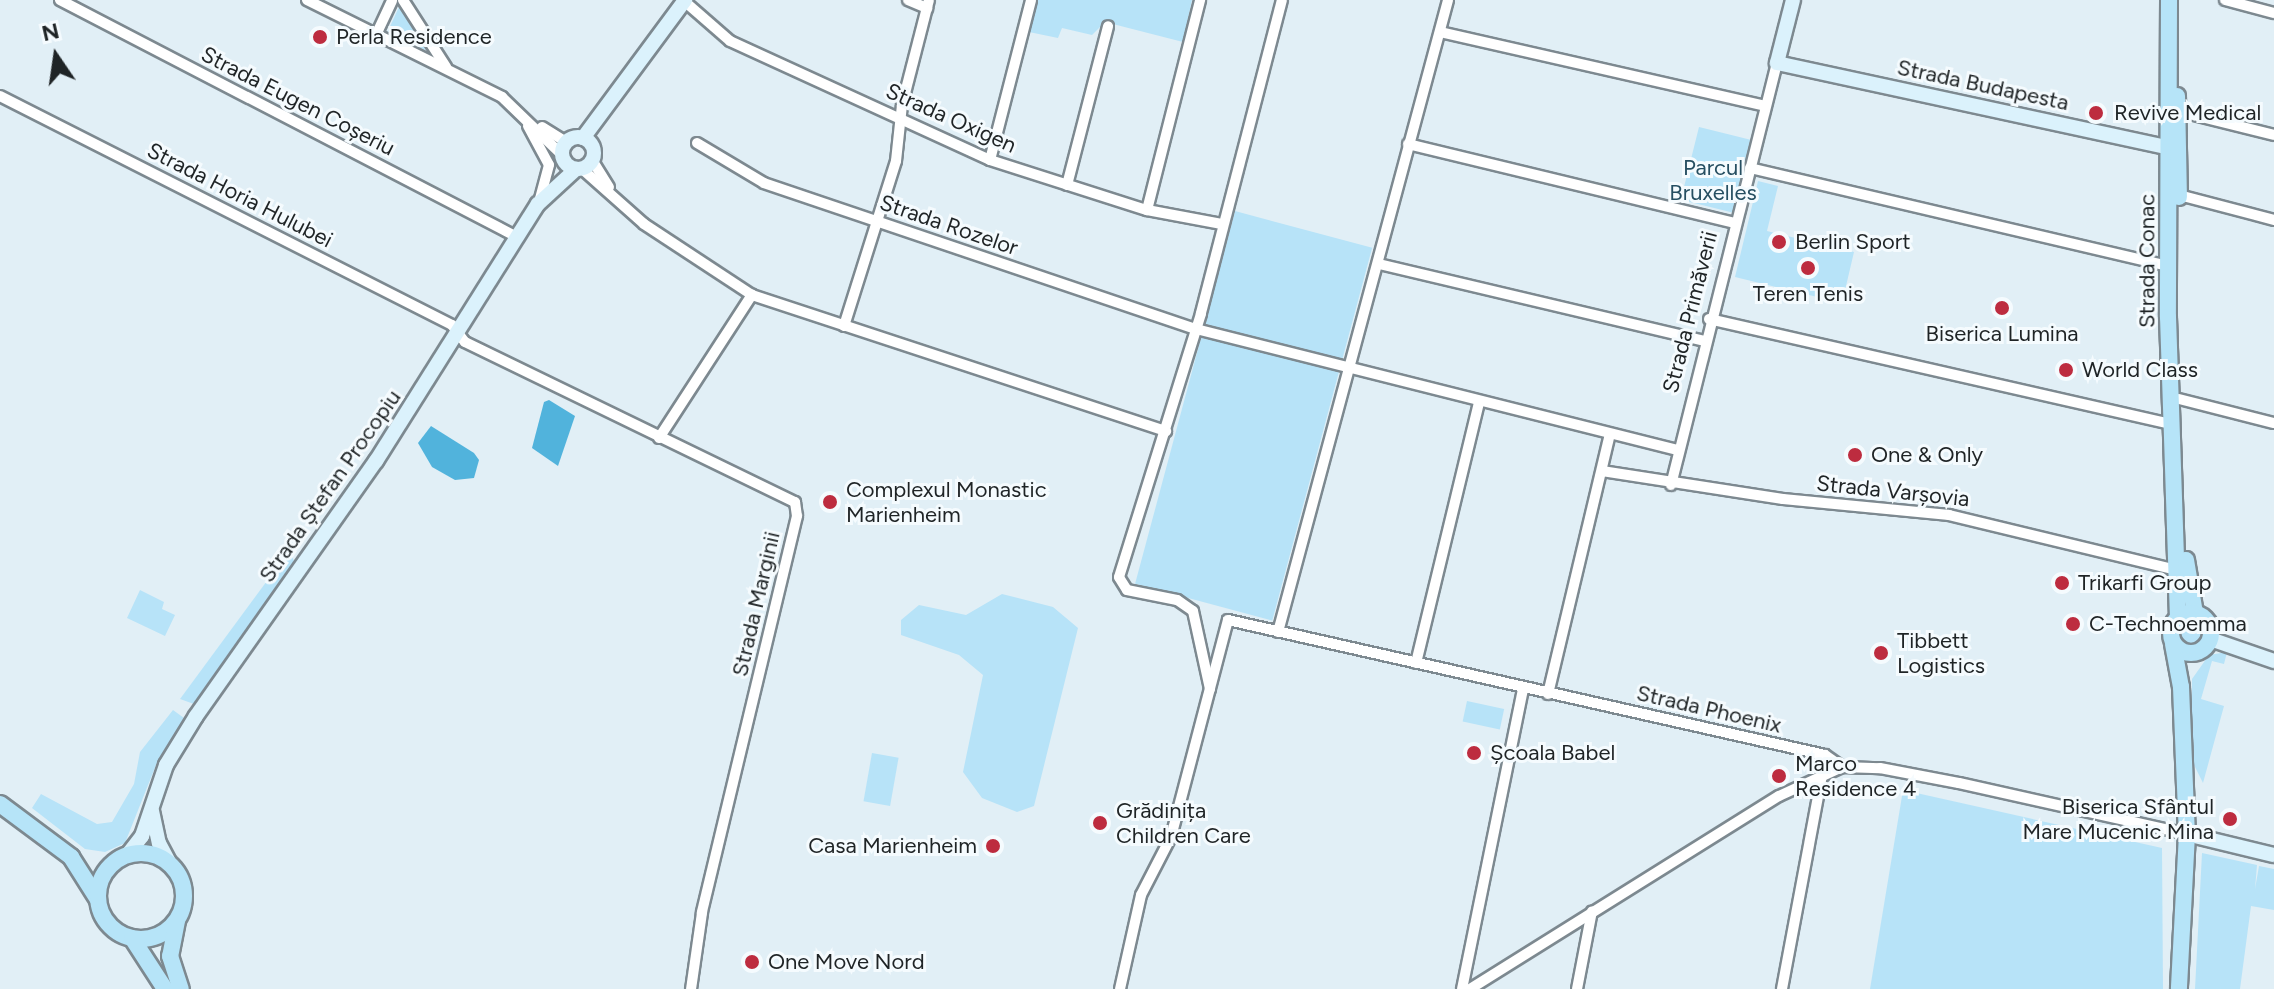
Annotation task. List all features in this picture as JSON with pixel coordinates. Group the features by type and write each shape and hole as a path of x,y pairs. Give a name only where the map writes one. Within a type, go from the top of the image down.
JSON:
{"main road":[{"name":"Strada Conac","path":"2169,0 2179,195 2179,399 2186,572 2195,613"},
{"name":"Strada Conac","path":"2178,0 2178,111 2169,266 2170,424 2178,618"},
{"path":"2179,989 2183,870 2181,687 2171,630 2178,618 2195,613 2209,625 2210,639 2196,653 2181,687"},
{"path":"2173,644 2196,653"},
{"path":"0,804 71,857 97,898 108,925 132,938 165,989"},
{"path":"71,857 158,856 170,864 184,896 170,956 181,989"},
{"path":"97,898 102,876 123,857"},
{"path":"132,938 158,936 177,919"}],"street":[{"name":"Strada Eugen Coșeriu","path":"60,0 517,237"},
{"path":"307,0 446,67 518,109 577,154 644,224 752,295 1166,431"},
{"path":"376,35 392,0"},
{"path":"403,0 446,67"},
{"path":"577,154 684,0"},
{"name":"Strada Oxigen","path":"684,0 730,41 990,160 1147,210 1222,224"},
{"path":"844,326 879,223 928,4 908,0"},
{"path":"990,160 1031,0"},
{"path":"1147,210 1200,0"},
{"path":"1120,989 1141,895 1171,837 1210,689 1193,611 1181,601 1127,590 1119,581 1196,329 1282,0"},
{"path":"1278,632 1362,304 1379,264 1448,0"},
{"name":"Strada Primăverii","path":"1671,485 1709,319 1793,0"},
{"path":"2225,0 2274,13"},
{"path":"1067,185 1108,26"},
{"path":"1440,32 1765,106"},
{"name":"Strada Budapesta","path":"1777,63 2175,148"},
{"name":"Strada Horia Hulubei","path":"0,96 459,333"},
{"path":"518,109 548,157 549,176 538,204"},
{"path":"2178,111 2274,135"},
{"name":"Strada Rozelor","path":"697,143 764,183 1196,329 1347,370"},
{"path":"1408,144 1735,223"},
{"name":"Strada Ștefan Procopiu","path":"123,857 142,836 166,765 196,716 459,333 538,204 577,154"},
{"path":"1750,168 2169,266"},
{"path":"538,204 572,180 589,181 612,192"},
{"path":"2179,195 2274,220"},
{"path":"1379,264 1704,341"},
{"path":"659,438 752,295"},
{"path":"1709,319 2170,424"},
{"name":"Strada Marginii","path":"459,333 465,342 789,498 797,508 702,913 691,989"},
{"path":"1347,370 1679,450"},
{"path":"2179,399 2274,423"},
{"path":"1416,663 1479,402"},
{"path":"1548,694 1610,434"},
{"name":"Strada Varșovia","path":"1602,471 1671,485 1949,515 2176,570"},
{"name":"Strada Phoenix","path":"1210,689 1228,620 1825,755 1842,767 1880,768 1959,783 2183,833"},
{"path":"2210,639 2274,661"},
{"path":"1462,989 1523,688"},
{"path":"1470,989 1779,796 1842,767"},
{"path":"1782,989 1822,776"},
{"path":"151,806 159,843 170,864"},
{"path":"2183,833 2274,855"},
{"path":"1577,989 1592,911"}],"green space":[{"path":"1037,0 1192,0 1183,42 1105,22 1092,35 1062,28 1058,38 1029,32"},
{"path":"399,7 431,49 430,52 387,33"},
{"name":"Parcul Bruxelles","path":"1699,127 1750,140 1732,213 1681,200"},
{"name":"Berlin Sport","path":"1758,181 1778,186 1767,231 1854,252 1842,303 1735,277"},
{"path":"1235,211 1372,248 1272,621 1135,584"},
{"path":"289,551 294,561 194,704 180,699"},
{"path":"140,590 164,602 162,609 175,615 165,636 127,618"},
{"path":"1002,594 1053,607 1078,628 1034,806 1017,812 982,798 963,772 983,675 959,655 901,635 901,620 919,605 966,615"},
{"path":"2190,618 2196,619 2204,627 2204,639 2196,647 2190,648 2184,647 2176,639 2175,633 2176,627 2184,619"},
{"path":"2227,652 2224,664 2212,661 2201,699 2224,706 2203,783 2191,759 2192,679 2209,655"},
{"path":"1467,701 1504,709 1500,729 1463,722"},
{"path":"173,710 184,718 156,765 125,843 105,852 85,849 32,808 41,794 97,824 112,822 134,784 140,752"},
{"path":"872,753 899,758 890,806 863,801"},
{"path":"1903,790 2162,848 2163,989 1870,989"},
{"path":"2202,853 2257,865 2255,889 2259,866 2274,869 2274,910 2251,906 2240,989 2195,989"}],"water":[{"path":"549,400 575,416 558,466 532,448 544,402"},
{"path":"431,426 474,453 479,460 474,478 455,480 432,467 418,443"}],"place":[{"name":"Perla Residence","path":"320,37"},
{"name":"Revive Medical","path":"2096,113"},
{"name":"Berlin Sport","path":"1779,242"},
{"name":"Teren Tenis","path":"1808,268"},
{"name":"Biserica Lumina","path":"2002,308"},
{"name":"World Class","path":"2066,370"},
{"name":"One & Only","path":"1855,455"},
{"name":"Complexul Monastic Marienheim","path":"830,502"},
{"name":"Trikarfi Group","path":"2062,583"},
{"name":"C-Technoemma","path":"2073,624"},
{"name":"Tibbett Logistics","path":"1881,653"},
{"name":"Școala Babel","path":"1474,753"},
{"name":"Marco Residence 4","path":"1779,776"},
{"name":"Biserica Sfântul Mare Mucenic Mina","path":"2230,819"},
{"name":"Grădinița Children Care","path":"1100,823"},
{"name":"Casa Marienheim","path":"993,846"},
{"name":"One Move Nord","path":"752,962"}]}
